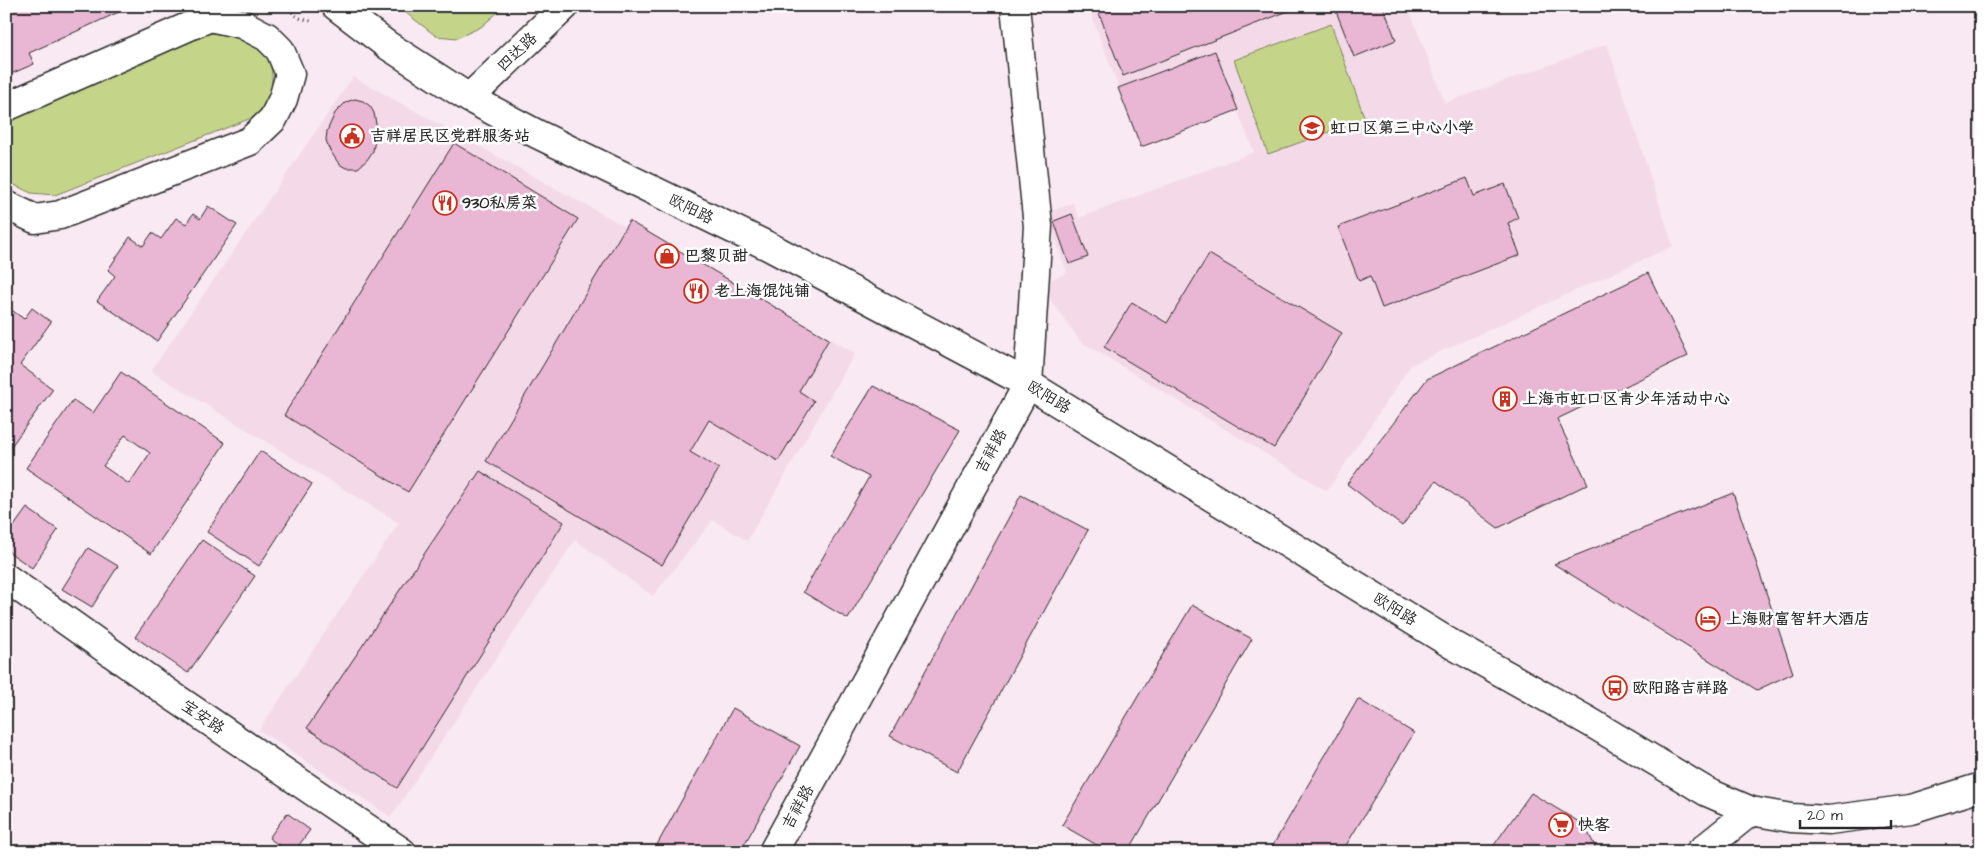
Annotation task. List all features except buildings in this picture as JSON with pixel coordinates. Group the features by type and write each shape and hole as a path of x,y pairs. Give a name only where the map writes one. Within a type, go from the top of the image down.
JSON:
{"street":[{"name":"欧阳路","path":"336,6 387,45 469,98 537,134 770,247 1028,384 1453,644 1590,722 1707,792 1751,811 1791,818 1829,820 1911,809 1981,787"},
{"name":"四达路","path":"469,98 565,6"},
{"name":"吉祥路","path":"773,852 1028,384 1038,226 1015,6"},
{"path":"6,107 215,12 266,37 280,50 290,74 283,99 273,119 250,141 60,215 35,219 6,205"},
{"name":"宝安路","path":"6,578 171,695 402,852"},
{"path":"1700,852 1751,811"}],"shaded area":[{"path":"1088,6 1408,6 1445,103 1607,44 1673,246 1411,365 1327,491 1080,341 1039,284 1067,273 1047,213 1073,203 1079,218 1254,152 1237,110 1141,147"},
{"path":"353,77 855,353 747,541 713,520 653,596 575,540 391,817 259,730 399,523 151,371"}],"green space":[{"path":"397,6 505,6 481,27 457,38 436,36"},
{"path":"1331,24 1365,119 1268,154 1234,60"},
{"path":"207,33 241,38 259,47 266,55 272,77 271,90 266,104 254,117 55,195 31,193 6,181 6,118"}],"place":[{"name":"虹口区第三中心小学","path":"1312,128"},
{"name":"吉祥居民区党群服务站","path":"352,136"},
{"name":"930私房菜","path":"445,203"},
{"name":"巴黎贝甜","path":"667,256"},
{"name":"老上海馄饨铺","path":"696,291"},
{"name":"上海市虹口区青少年活动中心","path":"1505,399"},
{"name":"上海财富智轩大酒店","path":"1708,619"},
{"name":"欧阳路吉祥路","path":"1615,688"},
{"name":"快客","path":"1561,825"}]}
